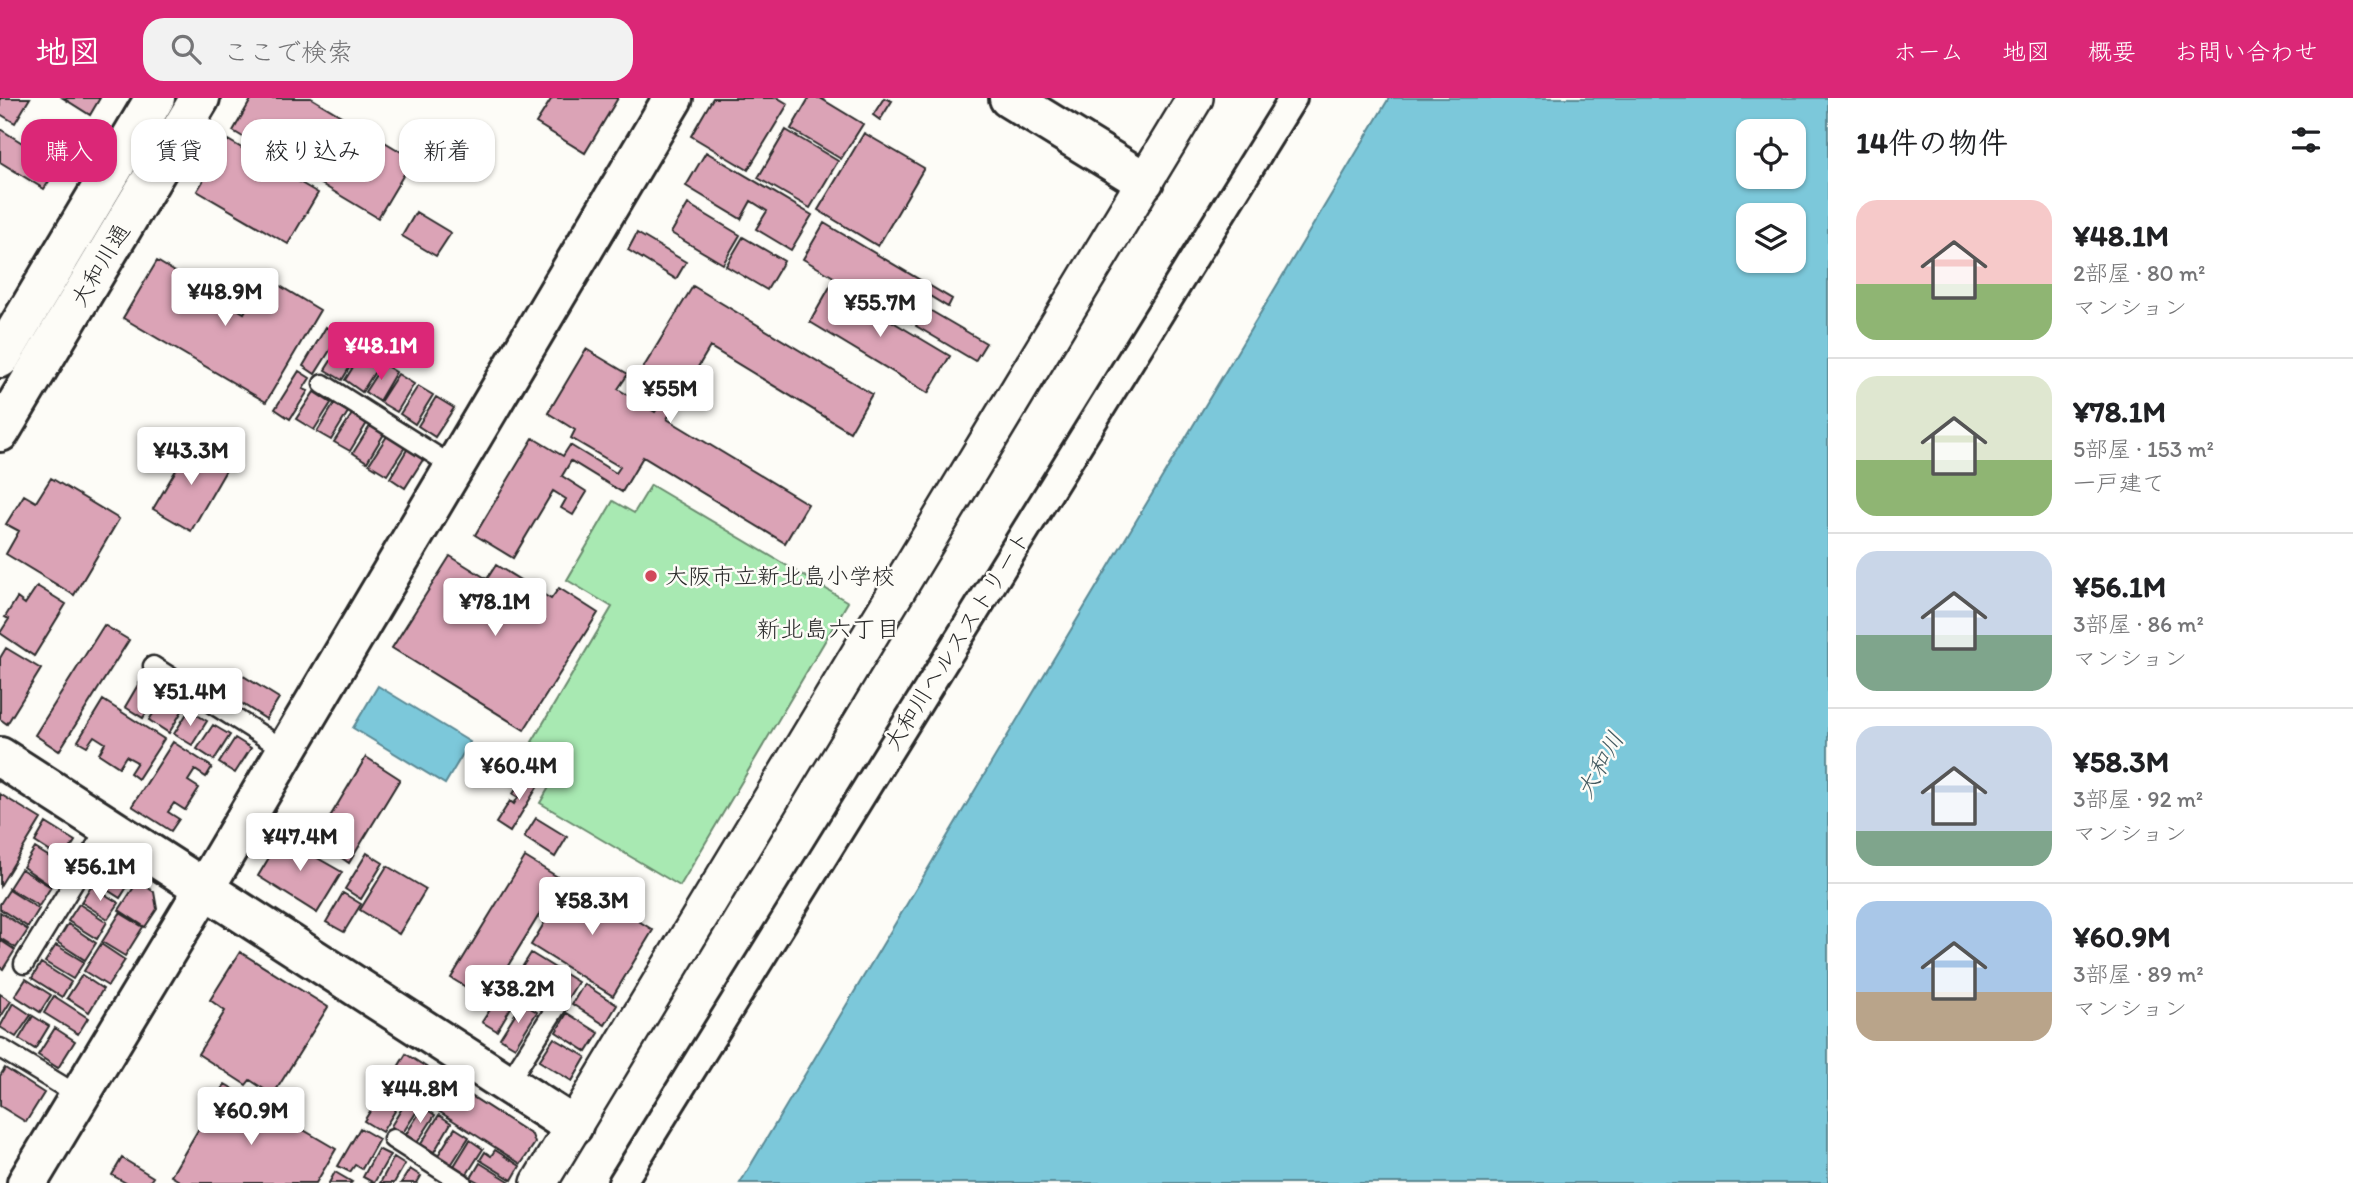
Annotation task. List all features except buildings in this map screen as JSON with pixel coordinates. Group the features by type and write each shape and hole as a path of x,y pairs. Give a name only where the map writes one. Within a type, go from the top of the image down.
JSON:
{"street":[{"name":"大和川通","path":"0,358 155,98"},
{"name":"大和川通","path":"0,432 200,98"},
{"path":"27,1183 673,98"},
{"path":"1009,98 1144,181"},
{"path":"539,1183 1195,98"},
{"name":"大和川ヘルスストリート","path":"622,1183 1293,98"},
{"path":"0,757 573,1126"}],"lane":[{"path":"323,384 454,467"},
{"path":"153,666 285,750"},
{"path":"23,964 108,826"},
{"path":"509,1083 557,1006"},
{"path":"0,1048 79,1096"},
{"path":"393,1139 462,1183"}],"green space":[{"path":"651,485 848,602 680,886 540,803 555,777 539,768 549,752 532,742 612,607 567,580 613,501 634,513"}],"water":[{"name":"大和川","path":"1389,98 1828,98 1828,1183 740,1183"},
{"path":"378,686 470,742 445,784 353,728"}],"place":[{"name":"大阪市立新北島小学校","path":"651,576"}],"district":[{"name":"新北島六丁目","path":"828,629"}]}
